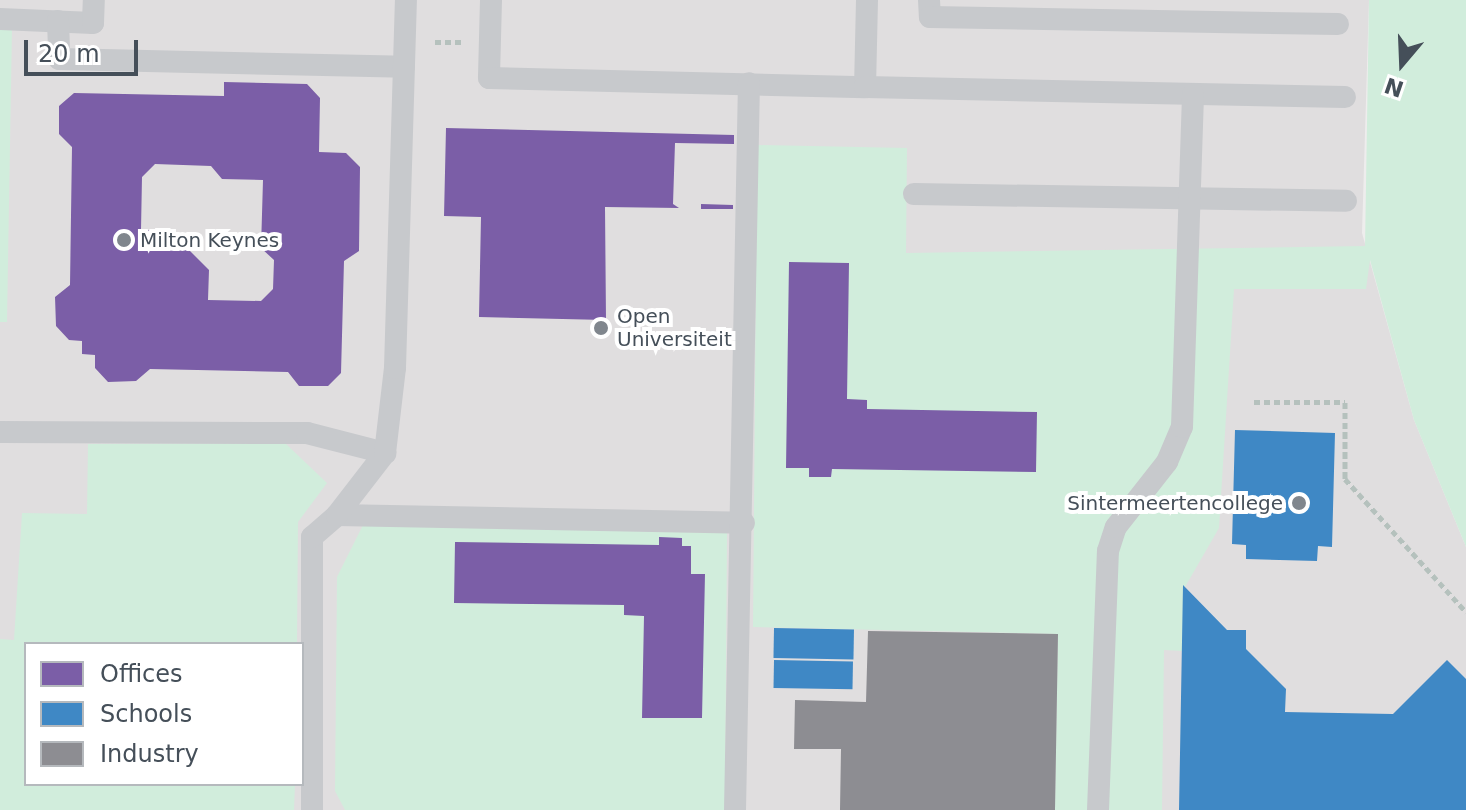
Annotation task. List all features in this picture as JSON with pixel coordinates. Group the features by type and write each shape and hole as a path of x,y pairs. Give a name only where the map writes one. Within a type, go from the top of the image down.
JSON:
{"lane":[{"path":"0,19 93,23 94,0"},
{"path":"312,810 312,537 337,515 385,453 395,368 406,0"},
{"path":"491,0 489,78 1345,97"},
{"path":"865,87 867,0"},
{"path":"929,0 930,17 1338,24"},
{"path":"58,21 59,59 404,67"},
{"path":"735,810 744,523 749,83"},
{"path":"1098,810 1108,551 1116,527 1167,462 1182,427 1193,94"},
{"path":"914,194 1346,201"},
{"path":"0,432 307,433 385,453"},
{"path":"337,515 744,523"}],"path":[{"path":"405,42 490,43"},
{"path":"1254,402 1345,402 1345,479 1466,612"}],"shaded area":[{"name":"Open Universiteit","path":"0,0 1369,0 1362,233 1414,420 1466,547 1466,810 115,810 48,786 304,786 304,642 24,642 0,769"}],"green space":[{"path":"1369,0 1466,0 1466,547 1414,420 1370,260 1366,289 1234,289 1219,528 1185,587 1182,651 1164,650 1162,810 1055,810 1058,634 753,627 757,145 907,148 906,253 1365,246"},
{"path":"0,28 12,28 7,322 0,322"},
{"path":"285,443 327,483 298,522 297,642 24,642 24,786 295,786 294,810 0,810 0,639 14,640 22,513 87,514 88,444"},
{"path":"364,523 727,533 725,810 345,810 335,791 337,577"}],"building: Offices":[{"name":"Milton Keynes","path":"224,82 307,84 320,98 319,152 346,153 360,167 359,251 344,261 341,373 328,386 299,386 288,372 150,369 136,381 108,382 95,368 95,355 82,354 82,341 69,340 56,326 55,297 70,285 72,147 59,134 59,106 74,93 224,96","holes":["155,164 211,166 222,179 263,180 261,248 274,260 273,289 261,301 208,300 209,270 170,231 141,230 142,177"]},
{"path":"446,128 734,135 734,144 675,143 673,204 679,208 605,207 606,320 479,317 481,217 444,216"},
{"path":"701,204 733,205 733,209 701,209"},
{"path":"789,262 849,263 847,399 867,400 867,409 1037,412 1036,472 832,469 831,477 809,477 809,468 786,468"},
{"path":"659,537 682,538 682,546 691,546 691,574 705,574 702,718 642,718 644,616 624,615 624,605 454,603 455,542 659,545"}],"building: Schools":[{"path":"1235,430 1335,433 1332,547 1318,546 1317,561 1246,559 1246,545 1232,544"},
{"path":"1183,585 1227,630 1246,630 1246,649 1286,689 1285,712 1393,714 1447,660 1466,679 1466,810 1179,810"},
{"path":"774,628 854,629 853,659 773,658"},
{"path":"774,660 853,661 852,689 774,688"}],"building: Industry":[{"path":"868,631 1058,634 1055,810 840,810 841,749 794,749 795,700 866,702"}],"place":[{"name":"Milton Keynes","path":"124,240"},
{"name":"Open Universiteit","path":"601,328"},
{"name":"Sintermeertencollege","path":"1299,503"}]}
